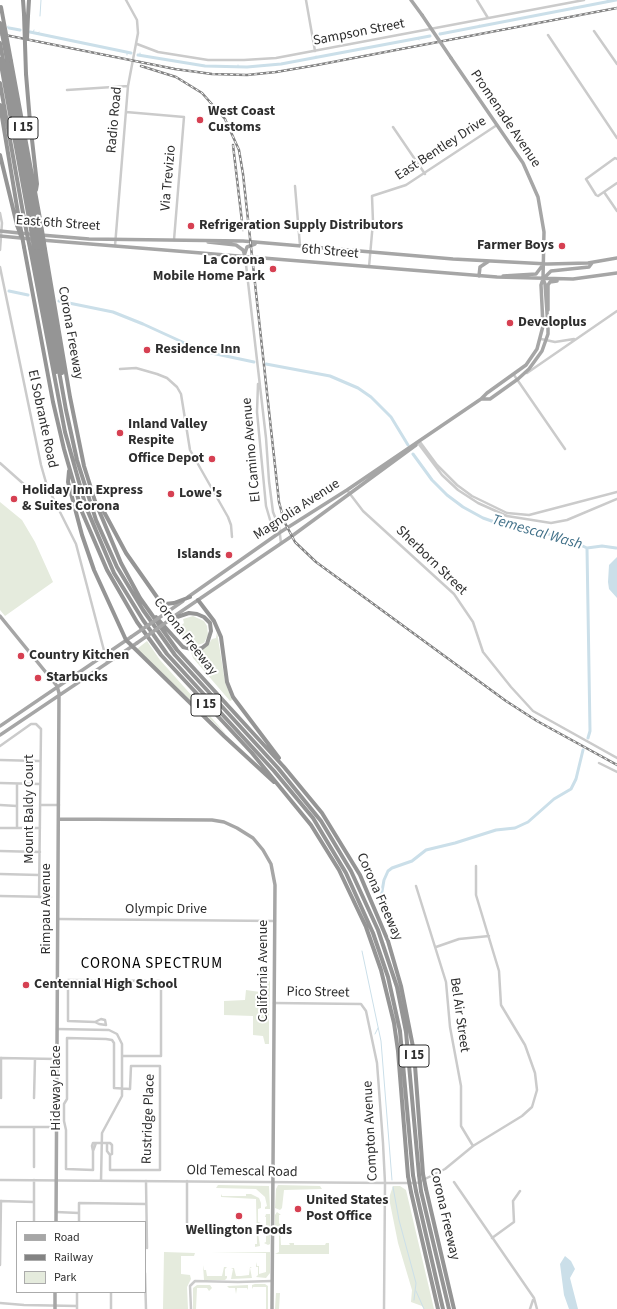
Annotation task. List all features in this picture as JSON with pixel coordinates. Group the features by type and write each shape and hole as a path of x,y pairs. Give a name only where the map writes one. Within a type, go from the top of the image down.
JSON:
{"highway":[{"path":"23,0 26,15 26,74 37,184 36,194"},
{"path":"26,15 29,0"},
{"name":"Corona Freeway","path":"0,6 9,61 36,194 33,224 48,309 79,442 95,501 131,584 177,650 284,767 322,813 353,862 388,941 401,986 414,1052 421,1174 418,1191"},
{"path":"0,23 9,61 37,248 72,436 87,496 99,527 117,567 143,610 175,655 278,768 321,821 352,871 401,986"},
{"path":"0,43 10,107"},
{"path":"0,59 33,224 48,309 67,438 78,481 92,524 114,573 156,640 179,669 258,753 305,807 339,859 364,911 388,977 403,1046 411,1176"},
{"path":"0,83 33,224"},
{"name":"I 15","path":"0,104 19,225"},
{"path":"0,155 19,225"},
{"name":"Corona Freeway","path":"19,225 32,285 53,402 69,469 82,512 98,550 117,588 137,622 161,655 282,788 311,824 349,889 371,938 385,984 398,1051 411,1176 418,1191 438,1309"},
{"path":"69,469 68,482 82,535 94,570 126,640 265,775 282,788"},
{"path":"95,501 103,510 126,553 159,600 165,604 174,603 190,597"},
{"path":"198,600 214,621 221,636 227,682 233,697 284,767"},
{"path":"146,606 183,647 196,650 207,644 211,631 210,623 204,617 189,613 169,620"},
{"path":"339,859 349,889"},
{"path":"388,956 400,999 406,1032 421,1174"},
{"path":"402,1097 409,1125"},
{"path":"418,1191 429,1226 449,1309"},
{"path":"418,1191 443,1309"},
{"name":"Corona Freeway","path":"418,1191 427,1196 454,1309"},
{"path":"427,1196 429,1226"}],"main road":[{"name":"Promenade Avenue","path":"411,0 529,174 538,197 544,232 543,263"},
{"name":"East 6th Street","path":"1,231 115,239"},
{"name":"East 6th Street","path":"1,236 115,246"},
{"name":"6th Street","path":"115,239 203,240 266,243 371,252 543,263"},
{"path":"203,240 236,245 243,250 245,256"},
{"path":"245,256 247,247 256,243 266,243"},
{"name":"6th Street","path":"115,246 479,276 543,279"},
{"path":"497,277 536,274 540,270 543,263 566,264 617,258"},
{"path":"479,276 480,267 492,260"},
{"path":"543,279 551,270 589,267 593,262"},
{"name":"Magnolia Avenue","path":"0,735 59,693 108,662 281,543 526,365 534,355 541,338 543,320 541,285 543,279 543,263"},
{"path":"548,310 549,283 553,281 617,273"},
{"path":"543,279 573,279"},
{"name":"Magnolia Avenue","path":"481,399 490,399 518,379 538,358 546,340 548,310 546,308 545,284 543,279"},
{"name":"Magnolia Avenue","path":"0,726 190,597 279,533 403,454"},
{"path":"190,597 198,600"},
{"name":"Rimpau Avenue","path":"0,616 57,686 59,693 56,1221"},
{"path":"7,721 12,726"},
{"name":"California Avenue","path":"59,819 212,820 224,822 237,828 258,844 271,864 275,885 272,1309"},
{"path":"55,1307 56,1293"}],"street":[{"name":"Radio Road","path":"115,246 128,86 136,44 137,20 126,0"},
{"path":"306,0 315,51"},
{"path":"476,0 488,18"},
{"name":"Sampson Street","path":"136,44 158,52 221,60 269,59 584,0"},
{"path":"594,31 617,64"},
{"path":"548,35 617,138"},
{"path":"67,90 128,86"},
{"name":"Via Trevizio","path":"126,112 184,117 174,240"},
{"name":"East Bentley Drive","path":"371,252 373,219 372,196 398,189 425,174 497,125"},
{"path":"393,127 425,174"},
{"path":"617,159 615,158 586,179 598,196 617,183"},
{"path":"294,186 300,246"},
{"path":"604,192 617,211"},
{"path":"0,213 2,220 0,250"},
{"path":"369,267 371,252"},
{"name":"El Camino Avenue","path":"245,256 257,356 271,502 281,543"},
{"name":"El Sobrante Road","path":"0,266 41,465 47,486 76,544 108,662"},
{"path":"518,379 617,311"},
{"path":"541,338 561,342 575,339"},
{"path":"120,369 136,368 157,374 167,378 177,387 180,394 190,450 232,525 232,537"},
{"path":"514,375 565,449"},
{"name":"El Camino Avenue","path":"259,384 257,408 266,506 273,530 279,533"},
{"path":"417,444 457,485 472,496 507,513 529,515 617,492"},
{"path":"417,444 442,475 458,490 502,514 551,523 568,520 617,500"},
{"path":"0,463 24,485 37,488 47,486"},
{"name":"Sherborn Street","path":"347,490 363,511 454,594 473,622 483,652 511,688 533,711 617,758"},
{"name":"Mount Baldy Court","path":"0,746 31,724 36,724 41,729 39,897"},
{"path":"0,760 40,760"},
{"path":"599,764 617,772"},
{"path":"0,783 40,784"},
{"path":"17,784 17,828"},
{"path":"40,805 59,805"},
{"path":"0,806 17,806"},
{"path":"0,828 40,828"},
{"path":"0,851 40,852"},
{"name":"Old Temescal Road","path":"0,1180 417,1183 426,1180 445,1169 473,1146 522,1116 532,1107 537,1090 535,1073 525,1045 500,1006 499,971 476,895 476,866"},
{"path":"0,874 40,874"},
{"name":"Bel Air Street","path":"416,886 448,990 449,1022 462,1091 461,1126 473,1146"},
{"path":"0,896 51,896"},
{"name":"Olympic Drive","path":"58,919 275,921"},
{"path":"436,947 459,939 489,936"},
{"path":"106,1030 104,1020 95,1022 68,1021 68,980 161,981 161,1056 122,1056"},
{"name":"Pico Street","path":"274,1003 361,1004"},
{"name":"Compton Avenue","path":"361,1004 366,1011 377,1062 385,1183 384,1309"},
{"path":"95,1022 106,1025"},
{"path":"57,1029 106,1030 114,1033 120,1039 122,1047 121,1100 102,1133 101,1181"},
{"name":"Hideway Place","path":"102,1143 96,1143 92,1146 93,1170 66,1170 66,1130 64,1121 64,1104 66,1098 67,1038 112,1040 114,1043 114,1088 122,1088"},
{"path":"0,1098 0,1058 57,1059"},
{"path":"34,1098 35,1059"},
{"name":"Rustridge Place","path":"110,1155 107,1151 107,1143 112,1144 110,1170 160,1170 160,1066 131,1066 130,1089 122,1088"},
{"path":"0,1127 57,1127"},
{"path":"34,1127 34,1167"},
{"path":"102,1143 107,1143"},
{"path":"34,1180 34,1221"},
{"path":"146,1181 147,1248"},
{"path":"187,1181 187,1231"},
{"path":"454,1182 534,1299 537,1309"},
{"path":"492,1238 514,1222 513,1201 520,1191"},
{"path":"0,1265 0,1202 34,1202"},
{"path":"79,1221 79,1203 146,1204"},
{"path":"56,1212 79,1213"},
{"path":"191,1309 192,1283 195,1281 272,1281"},
{"path":"0,1303 33,1307 77,1307 77,1293"},
{"path":"111,1293 111,1309"},
{"path":"146,1293 146,1309"},
{"path":"530,1309 534,1299"}],"green space":[{"path":"0,502 22,520 35,542 53,582 5,616 0,610"},
{"path":"193,616 204,621 207,626 208,635 204,643 191,647 190,644 184,640 182,635 178,634 176,630 184,623 183,619"},
{"path":"217,632 225,682 232,700 230,701 193,658 191,652 198,651 208,645 212,639 216,638"},
{"path":"147,641 160,660 227,735 137,649"},
{"path":"270,981 269,1044 265,1044 263,1036 253,1035 253,1016 224,1015 224,1001 245,1000 246,990 260,992 264,988 265,983"},
{"path":"218,1185 269,1186 270,1209 265,1209 267,1206 265,1197 256,1189 216,1188"},
{"path":"278,1185 320,1186 322,1189 284,1190 282,1208 280,1210 275,1208 276,1189"},
{"path":"393,1186 400,1186 406,1190 434,1309 424,1309 422,1306 411,1302 412,1290 398,1243 389,1198"},
{"path":"221,1194 222,1196 246,1196 246,1194 251,1194 259,1198 261,1203 261,1208 258,1209 258,1222 261,1223 261,1232 258,1233 260,1246 255,1247 255,1244 257,1244 256,1199 221,1197"},
{"path":"277,1212 281,1215 279,1215 279,1223 282,1227 280,1229 281,1245 290,1245 289,1243 294,1243 294,1245 325,1245 326,1243 329,1243 329,1254 275,1254 279,1252 279,1231 275,1227 275,1215"},
{"path":"266,1214 270,1214 270,1244 268,1245 264,1243 266,1242"},
{"path":"164,1252 195,1253 194,1256 181,1256 181,1274 190,1275 191,1279 187,1287 188,1309 163,1309"},
{"path":"210,1252 270,1252 270,1273 266,1278 256,1277 258,1275 258,1267 256,1267 256,1262 257,1266 259,1266 259,1274 266,1272 266,1253"},
{"path":"203,1265 207,1276 222,1276 224,1267 227,1267 225,1269 225,1276 227,1276 227,1278 225,1280 204,1280"},
{"path":"250,1267 252,1267 250,1268 252,1278 231,1279 233,1269 231,1268 234,1268 236,1276 241,1276 249,1275"},
{"path":"265,1284 268,1286 268,1309 266,1309 266,1287 253,1287 252,1289 252,1285"},
{"path":"197,1285 210,1285 212,1288 209,1291 207,1288 197,1288 196,1309 193,1309 193,1288"},
{"path":"248,1285 248,1290 247,1288 237,1288 236,1294 235,1288 229,1288 227,1286"},
{"path":"276,1293 280,1293 279,1309 275,1309"}],"water":[{"path":"617,557 617,598 609,589 608,582 609,565"},
{"path":"565,1256 571,1261 575,1269 570,1278 578,1309 569,1309 564,1295 560,1264"}],"waterway":[{"path":"40,16 41,0"},
{"path":"440,34 616,0"},
{"path":"9,28 20,30"},
{"path":"30,32 131,53"},
{"path":"138,55 205,66 247,67 281,64 430,36"},
{"name":"Temescal Wash","path":"9,291 28,295"},
{"name":"Temescal Wash","path":"59,301 113,312 202,351 254,362"},
{"name":"Temescal Wash","path":"266,364 330,376 358,388 371,397 391,417 408,445"},
{"name":"Temescal Wash","path":"413,454 432,480 447,495 463,507 483,518 506,526 563,537 587,548 602,546 616,548"},
{"path":"587,548 590,731 588,738"},
{"path":"381,897 384,880 388,871 392,868 412,861 426,850 455,843 496,830 515,828 528,822 554,799 571,789 576,779 583,750"},
{"path":"362,951 381,1041 392,1180"},
{"path":"375,1034 378,1028"},
{"path":"393,1187 399,1220 416,1283 414,1300"},
{"path":"416,1291 424,1309"}],"railway":[{"path":"0,34 175,69 212,74 247,75 317,65 617,8"},
{"path":"141,66 176,77 202,93 225,119 239,150 243,174 279,502 284,521 295,542 316,562 506,701 537,721 617,765"},
{"path":"233,145 243,230"}],"place":[{"name":"West Coast Customs","path":"200,120"},
{"name":"Refrigeration Supply Distributors","path":"191,226"},
{"name":"Farmer Boys","path":"562,246"},
{"name":"La Corona Mobile Home Park","path":"273,269"},
{"name":"Developlus","path":"510,323"},
{"name":"Residence Inn","path":"147,350"},
{"name":"Inland Valley Respite","path":"120,433"},
{"name":"Office Depot","path":"212,459"},
{"name":"Lowe's","path":"171,494"},
{"name":"Holiday Inn Express & Suites Corona","path":"14,499"},
{"name":"Islands","path":"229,555"},
{"name":"Country Kitchen","path":"21,656"},
{"name":"Starbucks","path":"38,678"},
{"name":"Centennial High School","path":"26,985"},
{"name":"United States Post Office","path":"298,1209"},
{"name":"Wellington Foods","path":"239,1216"}],"district":[{"name":"CORONA SPECTRUM","path":"152,965"}]}
